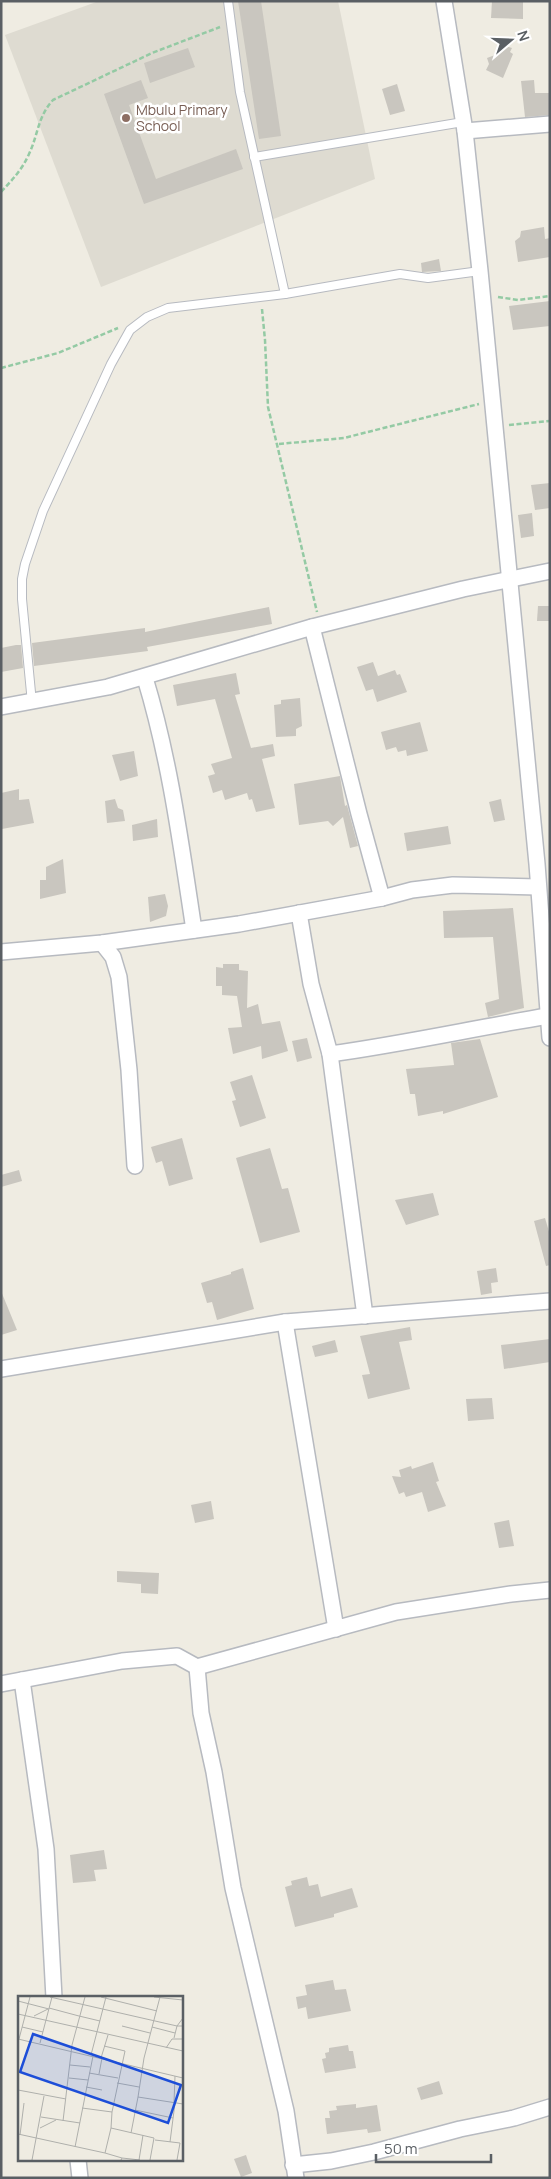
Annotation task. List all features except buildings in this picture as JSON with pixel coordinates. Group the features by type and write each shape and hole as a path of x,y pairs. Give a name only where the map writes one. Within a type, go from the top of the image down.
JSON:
{"street":[{"path":"444,1 464,127 510,579 543,863 538,887 550,1038"},
{"path":"464,127 550,124"},
{"path":"1,707 32,703 145,678 316,627 510,579 550,571"},
{"path":"316,627 359,814 382,898"},
{"path":"145,678 159,725 171,780 194,930"},
{"path":"1,952 102,943 194,930 382,898 412,890 453,885 538,887"},
{"path":"299,913 311,984 330,1054 365,1316"},
{"path":"102,943 113,958 119,977 129,1070 135,1166"},
{"path":"330,1054 411,1042 548,1011"},
{"path":"1,1369 285,1322 550,1301"},
{"path":"285,1322 336,1628"},
{"path":"1,1684 122,1661 177,1656 197,1667 396,1612 510,1594 550,1590"},
{"path":"197,1667 201,1713 214,1772 233,1888 286,2111 294,2172 460,2129 514,2118 550,2107"},
{"path":"22,1680 46,1849 54,1996"},
{"path":"78,2162 80,2178"}],"lane":[{"path":"228,1 240,92 285,294"},
{"path":"254,156 464,127"},
{"path":"32,703 22,599 22,579 25,564 43,511 111,364 130,330 147,317 168,308 285,294 400,274 428,278 480,271"}],"path":[{"path":"1,192 21,172 30,152 42,114 53,100 152,53 230,23"},
{"path":"482,292 518,300 550,296"},
{"path":"260,297 265,340 268,407 278,444 316,627"},
{"path":"1,368 58,353 107,331 140,322"},
{"path":"278,444 344,438 492,401"},
{"path":"495,426 550,421"}],"shaded area":[{"name":"Mbulu Primary School","path":"99,1 338,1 375,179 101,287 5,35"}],"place":[{"name":"Mbulu Primary School","path":"126,118"}]}
